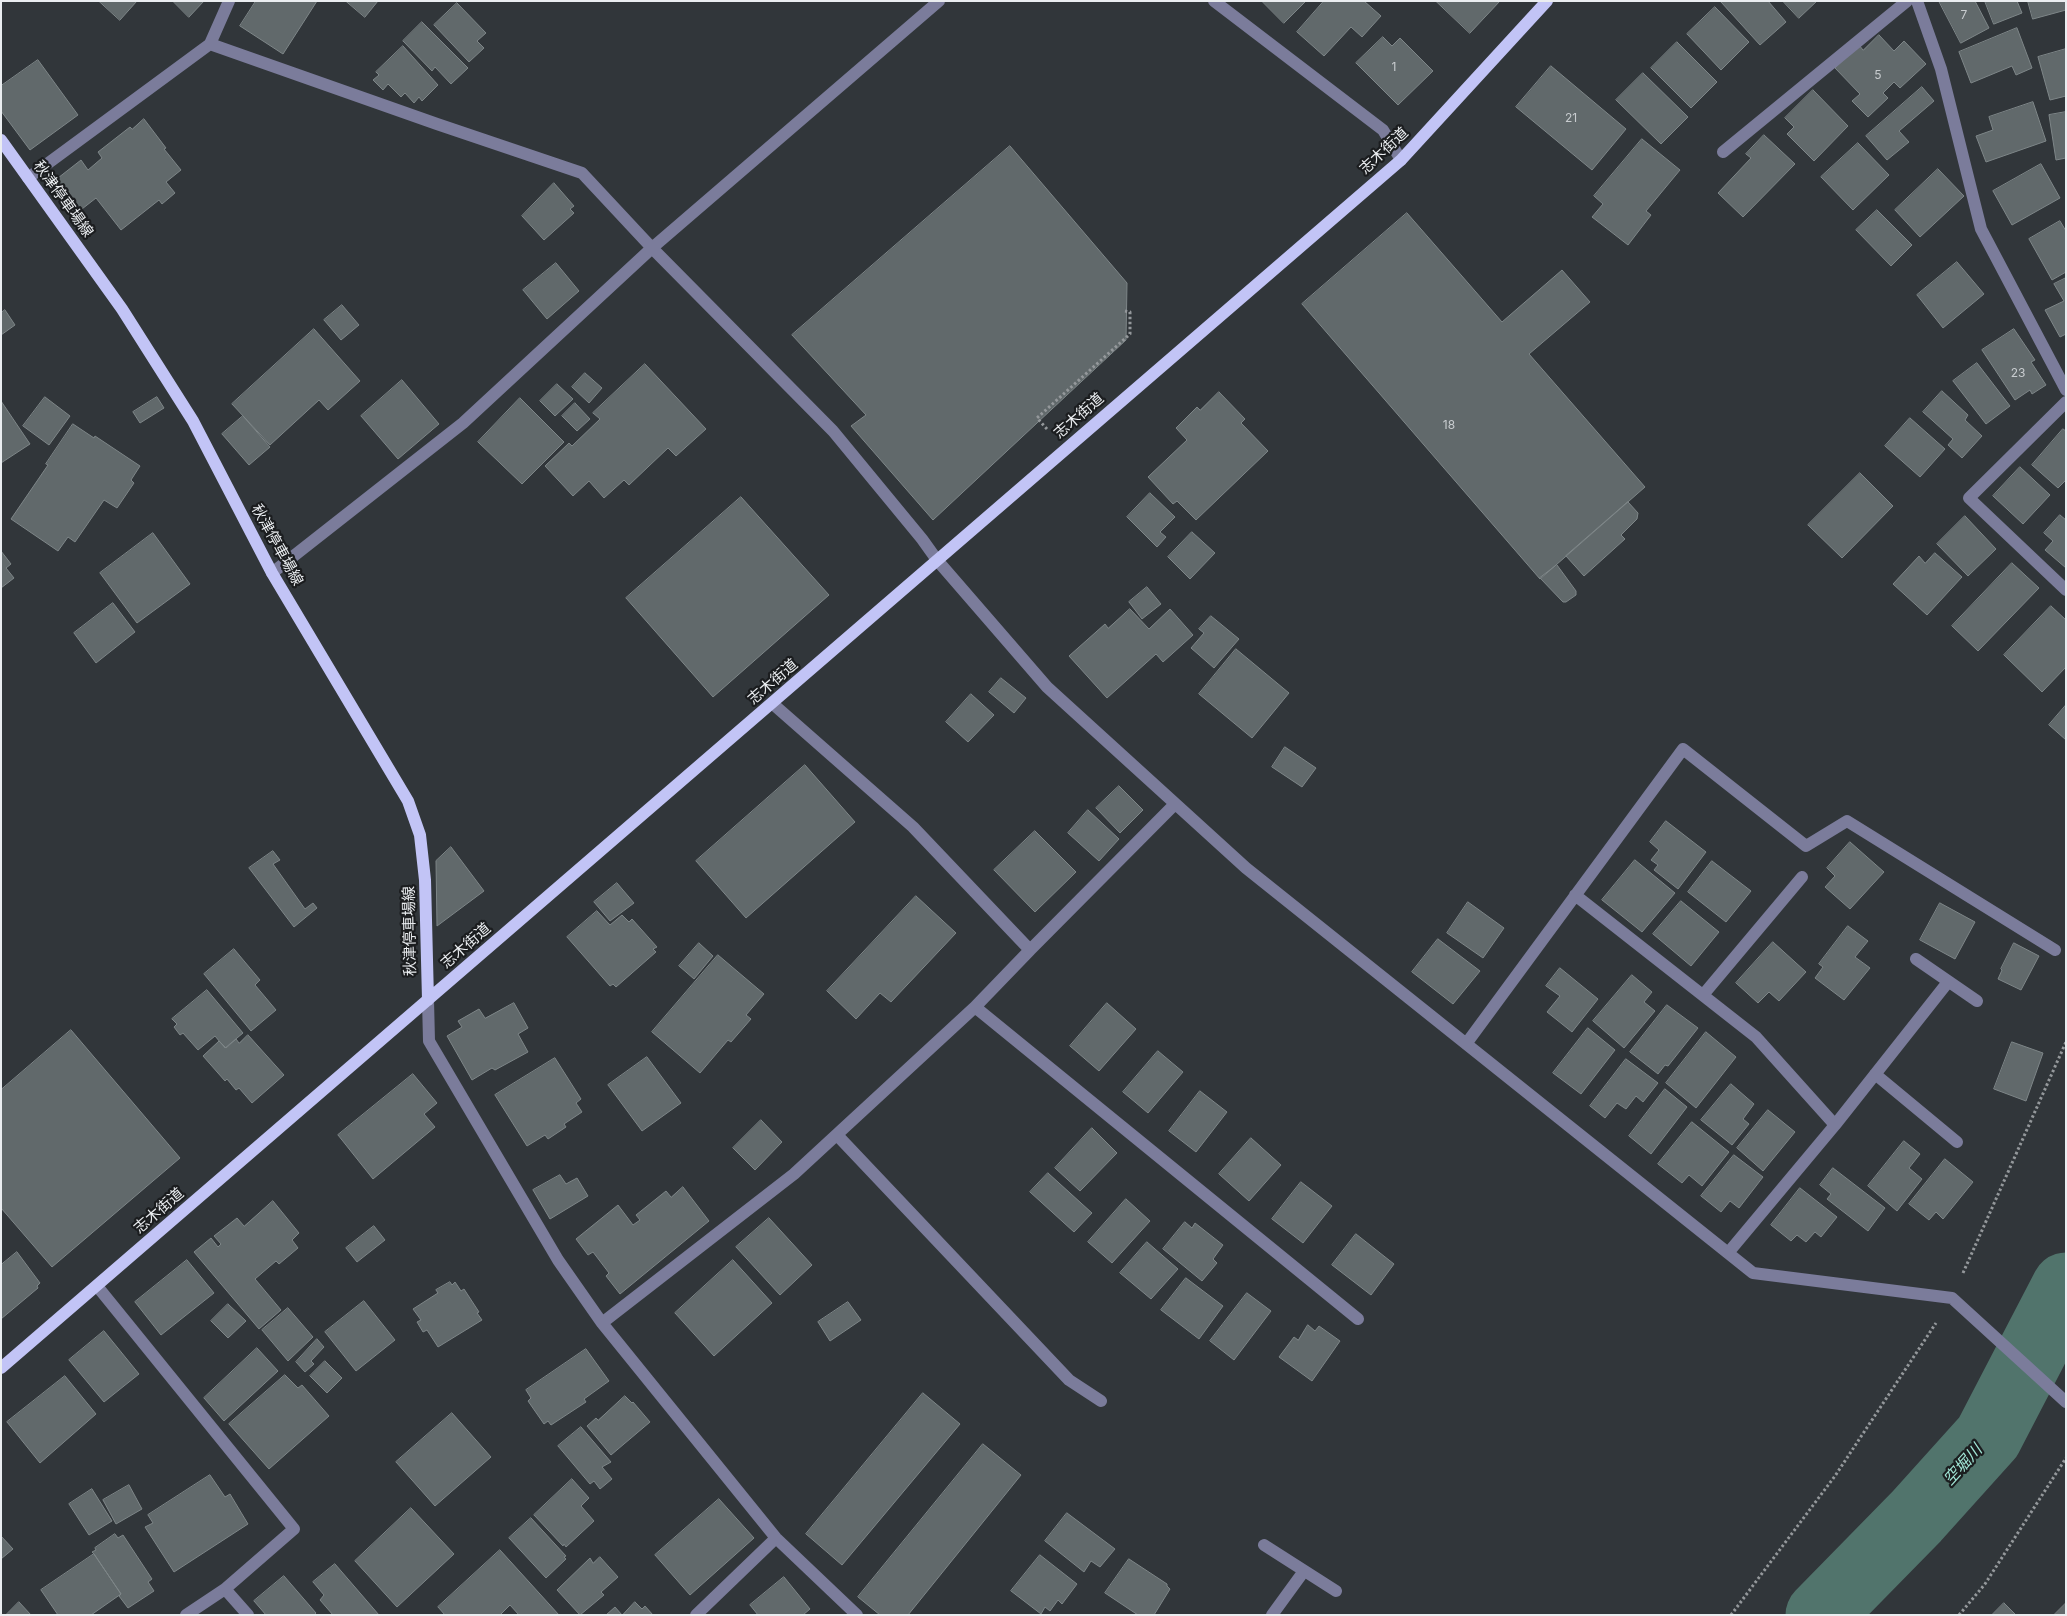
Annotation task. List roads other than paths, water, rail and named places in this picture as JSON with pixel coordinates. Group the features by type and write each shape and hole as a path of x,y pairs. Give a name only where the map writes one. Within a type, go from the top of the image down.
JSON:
{"main road":[{"name":"志木街道","path":"3,1363 97,1286 1401,160 1547,1"},
{"name":"秋津停車場線","path":"1,140 122,309 193,422 272,573 408,801 420,835 425,880 428,1000"}],"street":[{"path":"28,178 210,44 229,1"},
{"path":"272,573 463,423 652,248 939,1"},
{"path":"1723,152 1907,1"},
{"path":"1917,1 1941,69 1981,229 2066,390"},
{"path":"1216,2 1383,130 1401,160"},
{"path":"210,44 582,173 652,248 833,431 922,539 937,560 1047,687 1246,868 1753,1273 1952,1298 2066,1402"},
{"path":"2066,402 1969,498 2066,590"},
{"path":"773,704 913,827 1030,950"},
{"path":"1466,1044 1683,749 1806,846 1847,821 2054,950"},
{"path":"602,1323 794,1174 975,1007 1175,804"},
{"path":"1702,995 1802,878"},
{"path":"1575,895 1756,1037 1835,1125"},
{"path":"1916,959 1977,1001"},
{"path":"1728,1253 1835,1125 1948,982"},
{"path":"428,1000 429,1041 558,1260 602,1323 776,1538 857,1615"},
{"path":"975,1007 1358,1320"},
{"path":"1875,1074 1957,1142"},
{"path":"837,1134 1069,1380 1101,1402"},
{"path":"97,1286 294,1529 225,1589 186,1615"},
{"path":"696,1615 776,1538"},
{"path":"1264,1545 1336,1591"},
{"path":"1272,1615 1304,1571"},
{"path":"225,1589 248,1615"}],"waterway":[{"name":"空堀川","path":"1820,1615 1916,1517 1988,1437 2066,1287"}]}
